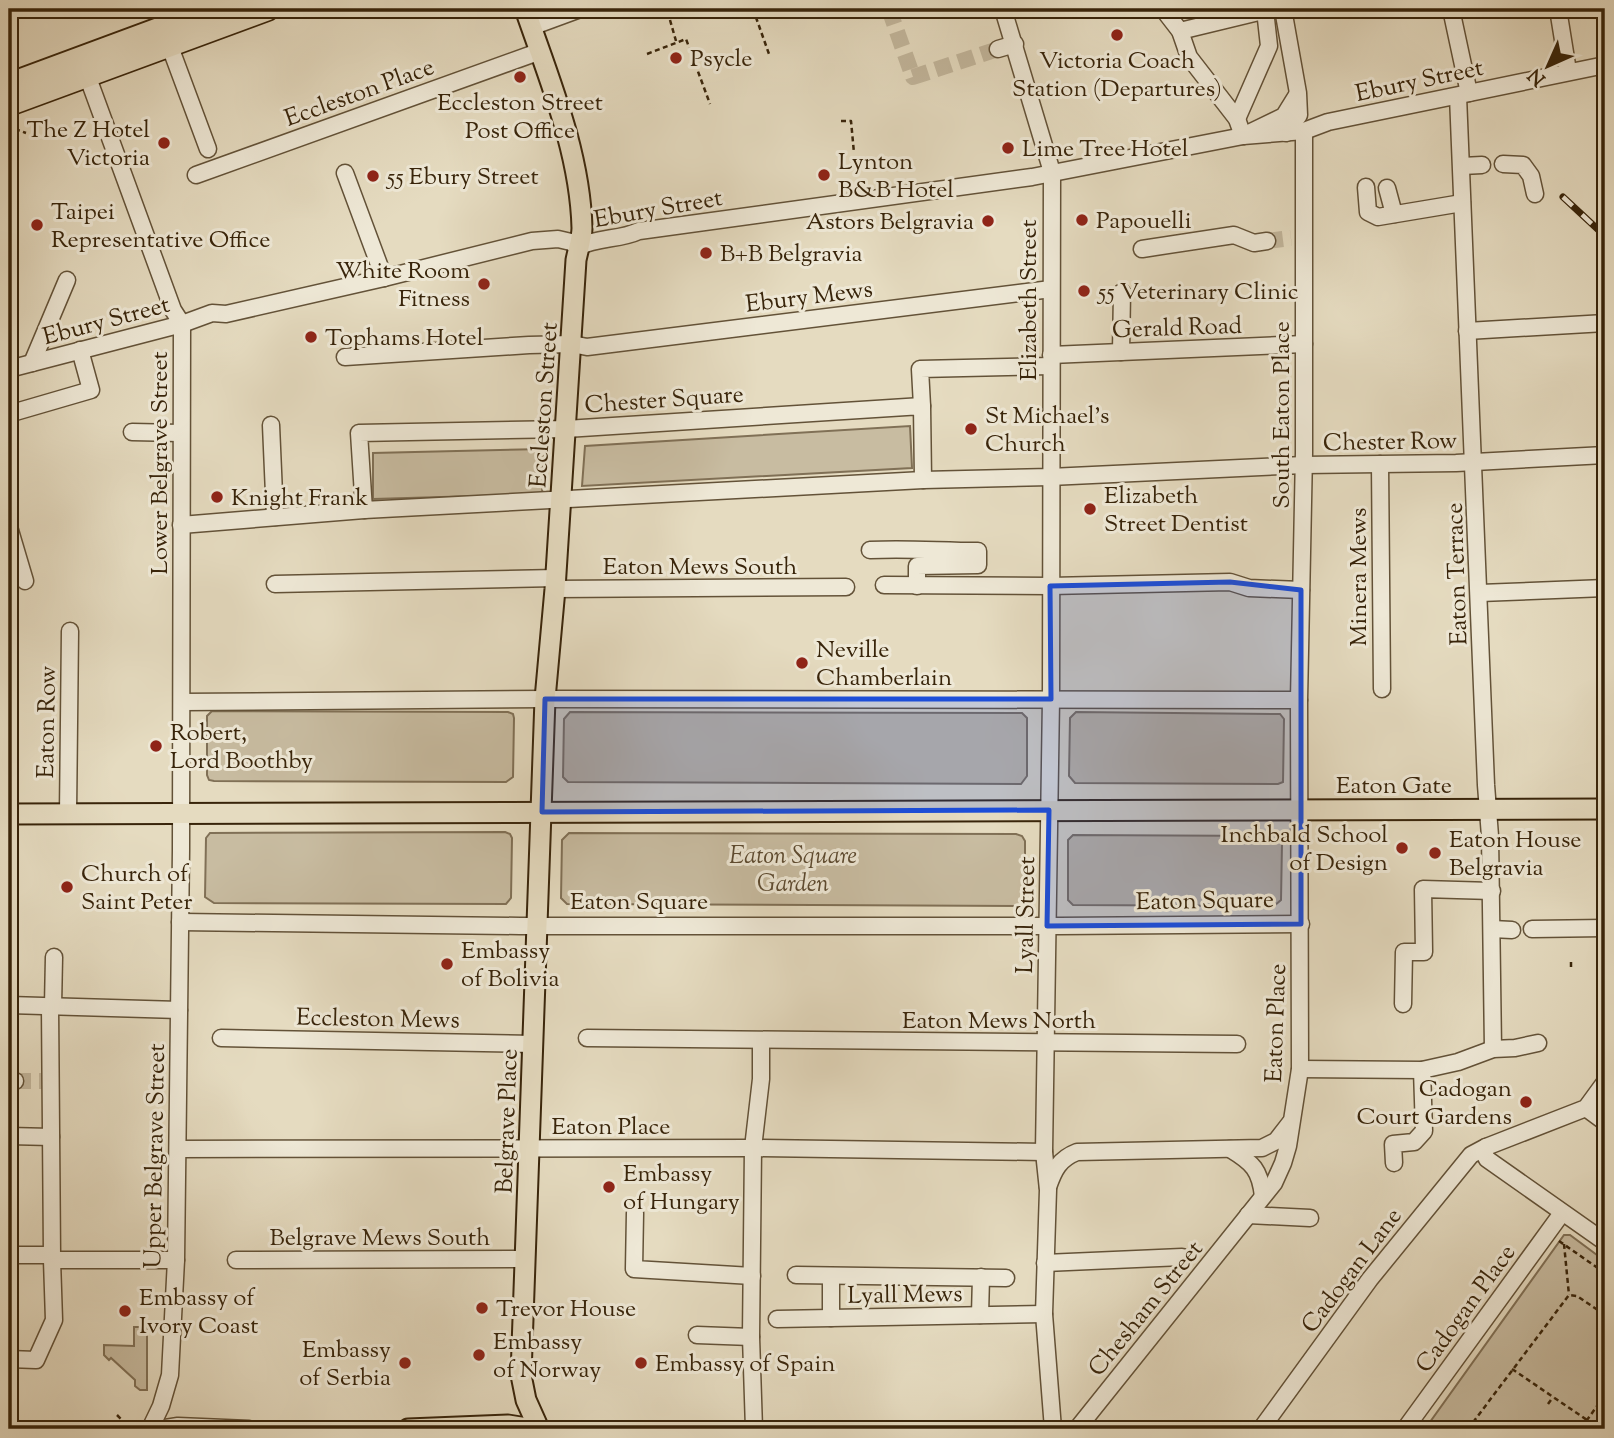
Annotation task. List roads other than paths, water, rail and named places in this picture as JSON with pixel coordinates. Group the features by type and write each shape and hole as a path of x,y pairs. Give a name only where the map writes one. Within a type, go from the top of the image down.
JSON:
{"highway":[{"path":"16,128 13,95 87,75 267,9"}],"main road":[{"path":"13,95 209,9"},
{"name":"Eccleston Street","path":"528,18 571,147 582,230 578,247 545,699 542,812"},
{"path":"9,814 1300,809"},
{"name":"Eaton Gate","path":"1300,809 1605,809"},
{"name":"Belgrave Place","path":"539,1429 526,1400 521,1375 542,812"},
{"path":"408,1429 497,1425 533,1429"}],"street":[{"path":"528,18 580,9"},
{"name":"Elizabeth Street","path":"1003,9 1052,172 1049,810"},
{"path":"1163,9 1180,31 1189,57 1237,119 1243,136"},
{"path":"1283,9 1298,93 1298,115 1286,133"},
{"name":"Eaton Terrace","path":"1451,9 1463,95 1462,202 1492,891 1493,1049"},
{"path":"1558,9 1568,71"},
{"path":"1180,31 1268,10 1269,46 1237,119"},
{"path":"169,44 208,149"},
{"path":"998,50 1015,44"},
{"name":"Eccleston Place","path":"196,175 538,52"},
{"name":"Ebury Street","path":"9,369 182,324 212,313 226,314 531,241 558,239 578,247 590,241 639,231 1052,172 1243,136 1304,131 1328,122 1605,65"},
{"name":"Lower Belgrave Street","path":"87,75 173,310 182,324 181,702"},
{"name":"Ebury Street","path":"1243,136 1284,116 1298,93"},
{"path":"1298,115 1328,122"},
{"name":"South Eaton Place","path":"1299,700 1304,344 1298,238 1304,131"},
{"path":"1503,164 1523,165 1531,176 1535,194"},
{"path":"1462,166 1482,165"},
{"path":"345,173 384,278"},
{"path":"1366,187 1368,212 1378,217 1462,202"},
{"path":"1387,188 1394,214"},
{"path":"1142,249 1232,235 1254,243 1267,241"},
{"path":"32,363 67,280"},
{"name":"Ebury Mews","path":"345,358 572,344 587,347 1051,289"},
{"path":"1121,352 1122,292"},
{"path":"1467,331 1605,323"},
{"name":"Gerald Road","path":"1051,361 1121,352 1304,344"},
{"path":"9,404 12,413 91,390 80,351"},
{"path":"923,481 920,369 1051,361"},
{"name":"Chester Square","path":"364,510 359,433 566,429 922,405"},
{"path":"271,425 275,517"},
{"path":"132,432 180,433"},
{"name":"Chester Row","path":"1050,477 1605,455"},
{"name":"Minera Mews","path":"1380,464 1382,689"},
{"path":"181,525 364,510 561,499 1050,477"},
{"path":"9,527 25,581"},
{"path":"870,551 909,548 923,552 978,551 978,565 917,566 917,586"},
{"path":"884,585 1050,586 1230,582 1249,588 1301,590"},
{"name":"Eaton Mews South","path":"275,584 555,583 846,587"},
{"path":"1480,593 1605,588"},
{"name":"Eaton Row","path":"68,814 70,631"},
{"path":"180,922 181,702 545,699 1299,700"},
{"name":"Eaton Square","path":"180,922 537,926 1301,923 1299,700"},
{"name":"Lyall Street","path":"1049,810 1044,1126 1048,1190 1044,1314 1053,1429"},
{"path":"1403,1003 1404,952 1424,952 1423,889 1492,891"},
{"name":"Upper Belgrave Street","path":"150,1429 161,1406 170,1375 176,1260 180,922"},
{"name":"Eaton Place","path":"1263,1196 1274,1184 1283,1163 1300,1069 1301,923"},
{"path":"1532,929 1605,928"},
{"path":"1492,929 1512,930"},
{"path":"9,1359 36,1360 54,1320 51,1137 54,957"},
{"path":"9,1004 179,1010"},
{"name":"Eccleston Mews","path":"221,1038 533,1044"},
{"name":"Eaton Mews North","path":"587,1038 1237,1044"},
{"path":"754,1429 751,1337 753,1149 761,1079 761,1041"},
{"path":"1300,1069 1422,1070 1458,1062 1493,1049 1538,1043"},
{"path":"1394,1163 1393,1144 1414,1142 1424,1131 1422,1070"},
{"path":"1605,1082 1586,1108 1605,1122"},
{"name":"Cadogan Lane","path":"1261,1429 1370,1279 1471,1155 1586,1108"},
{"path":"1044,1126 1054,1141 1077,1152 1262,1148 1276,1141 1290,1124"},
{"path":"9,1136 51,1137"},
{"path":"1486,1147 1484,1153 1488,1159 1605,1242"},
{"name":"Eaton Place","path":"178,1149 1044,1152"},
{"path":"1230,1149 1254,1167 1261,1177 1263,1196"},
{"name":"Lyall Street","path":"1048,1190 1058,1164 1066,1156 1077,1152"},
{"name":"Chesham Street","path":"1077,1429 1263,1196"},
{"path":"635,1213 634,1269 752,1276"},
{"name":"Cadogan Place","path":"1405,1429 1562,1213"},
{"path":"1248,1215 1310,1218"},
{"path":"9,1255 176,1260"},
{"path":"1045,1263 1182,1257"},
{"name":"Belgrave Mews South","path":"236,1260 525,1259"},
{"name":"Lyall Mews","path":"796,1275 1006,1278"},
{"name":"Lyall Mews","path":"831,1276 831,1318"},
{"name":"Lyall Mews","path":"980,1315 981,1277"},
{"name":"Lyall Mews","path":"777,1319 1044,1314"},
{"path":"697,1335 751,1337"},
{"path":"159,1429 178,1426 248,1429"}],"tunnel":[{"path":"889,9 913,77 998,49"},
{"path":"1267,241 1291,238"},
{"path":"15,1081 51,1081"}],"railway":[{"path":"1198,9 1222,15"},
{"path":"1563,197 1605,236"}],"place":[{"name":"Victoria Coach Station (Departures)","path":"1117,35"},
{"name":"Psycle","path":"676,58"},
{"name":"Eccleston Street Post Office","path":"520,77"},
{"name":"The Z Hotel Victoria","path":"164,143"},
{"name":"Lime Tree Hotel","path":"1008,148"},
{"name":"Lynton B&B Hotel","path":"824,175"},
{"name":"55 Ebury Street","path":"373,176"},
{"name":"Papouelli","path":"1082,220"},
{"name":"Astors Belgravia","path":"988,221"},
{"name":"Taipei Representative Office","path":"37,225"},
{"name":"B+B Belgravia","path":"706,253"},
{"name":"White Room Fitness","path":"484,284"},
{"name":"55 Veterinary Clinic","path":"1084,291"},
{"name":"Tophams Hotel","path":"311,337"},
{"name":"St Michael's Church","path":"971,429"},
{"name":"Knight Frank","path":"217,497"},
{"name":"Elizabeth Street Dentist","path":"1090,509"},
{"name":"Neville Chamberlain","path":"802,663"},
{"name":"Robert, Lord Boothby","path":"156,746"},
{"name":"Inchbald School of Design","path":"1402,848"},
{"name":"Eaton House Belgravia","path":"1435,853"},
{"name":"Church of Saint Peter","path":"67,887"},
{"name":"Embassy of Bolivia","path":"447,964"},
{"name":"Cadogan Court Gardens","path":"1526,1102"},
{"name":"Embassy of Hungary","path":"609,1187"},
{"name":"Trevor House","path":"482,1308"},
{"name":"Embassy of Ivory Coast","path":"125,1311"},
{"name":"Embassy of Norway","path":"479,1355"},
{"name":"Embassy of Serbia","path":"405,1363"},
{"name":"Embassy of Spain","path":"641,1363"}],"park label":[{"name":"Eaton Square Garden","path":"793,869"}]}
